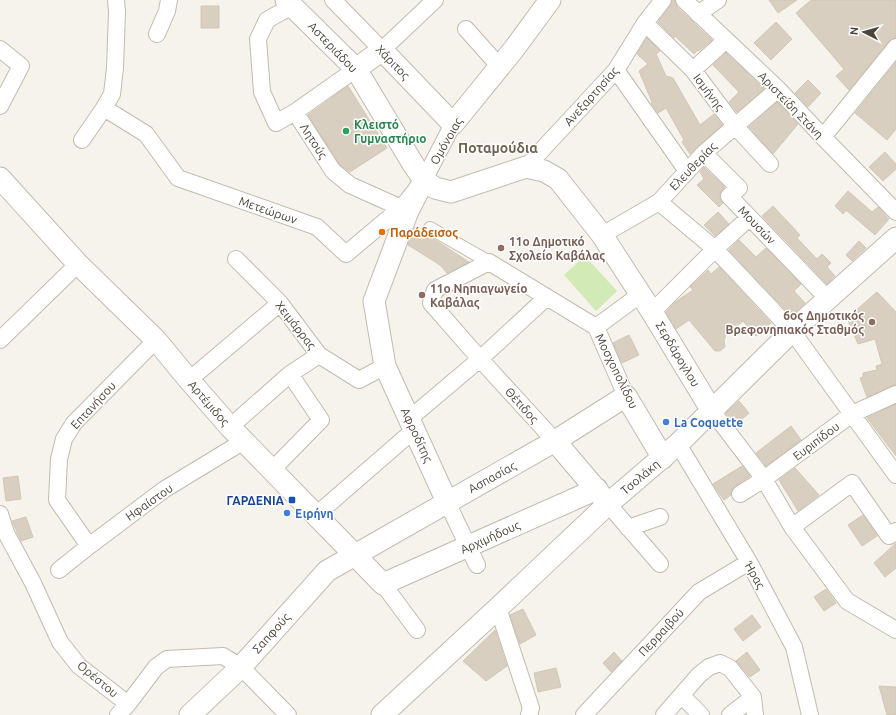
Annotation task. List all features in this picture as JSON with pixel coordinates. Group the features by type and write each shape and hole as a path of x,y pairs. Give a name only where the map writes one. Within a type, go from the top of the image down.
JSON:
{"street":[{"path":"82,140 112,94 115,68 116,0"},
{"path":"157,34 167,11 169,0"},
{"name":"Χάριτος","path":"333,0 453,124"},
{"path":"295,112 382,50 435,0"},
{"name":"Ομόνοιας","path":"374,301 405,209 424,180 453,124 500,67 550,0"},
{"name":"Ανεξαρτησίας","path":"526,167 616,70 645,23 663,0"},
{"name":"Αριστείδη Στάνη","path":"684,0 778,88 896,212"},
{"path":"698,14 718,0"},
{"name":"Αστεριάδου","path":"289,3 356,69 424,180"},
{"name":"Λητούς","path":"289,3 267,20 258,39 262,92 276,123 295,112 333,171 350,185 405,209"},
{"name":"Ισμήνης","path":"645,23 693,70 735,126 770,164"},
{"path":"466,29 500,67"},
{"path":"693,70 726,40"},
{"path":"823,137 896,47"},
{"path":"0,49 21,66 0,106"},
{"path":"616,70 687,171"},
{"name":"Ελευθερίας","path":"602,235 659,202 704,153 778,88"},
{"name":"Μετεώρων","path":"104,108 146,134 178,178 317,227 346,254 405,209"},
{"name":"Μουσών","path":"704,153 739,188 729,196 828,299"},
{"path":"424,180 435,188 451,192 526,167"},
{"name":"Σερδάρογλου","path":"526,167 544,171 558,179 602,235 641,294 712,411 764,479 792,527 847,601 896,630"},
{"name":"Αρτέμιδος","path":"0,179 78,264 156,340 237,434 315,516 355,554 383,584 417,630"},
{"path":"659,202 715,249 792,331 896,474"},
{"path":"652,312 715,249 749,218"},
{"name":"Μοσχοπολίδου","path":"430,228 596,327 626,396 671,451"},
{"name":"Τσολάκη","path":"382,715 498,608 603,497 671,451 792,331 896,238"},
{"name":"Χειμάρρας","path":"236,259 280,303 319,355 359,380 385,366"},
{"name":"Θέτιδος","path":"489,262 435,290 431,303 554,441 660,564"},
{"path":"0,340 78,264"},
{"path":"596,327 641,294"},
{"path":"315,516 547,297"},
{"name":"Αφροδίτης","path":"374,301 385,366 473,556"},
{"path":"189,380 280,303"},
{"name":"Επτανήσου","path":"89,546 57,500 59,459 64,439 74,423 156,340"},
{"name":"Ηφαίστου","path":"59,570 237,434 290,374 319,355"},
{"path":"272,470 321,420 290,374"},
{"name":"Ευριπίδου","path":"740,494 764,479 852,414 896,394"},
{"name":"Ασπασίας","path":"355,554 554,441 626,396"},
{"name":"Ήρας","path":"671,451 749,562 794,647 810,715"},
{"path":"792,527 852,483 893,534"},
{"name":"Αρχιμήδους","path":"383,584 473,556 603,497"},
{"name":"Ορέστου","path":"0,514 6,533 33,583 60,642 79,666 123,709 156,667 167,659 223,656 240,666 288,715"},
{"path":"628,528 660,518"},
{"name":"Σαπφούς","path":"190,715 240,666 327,571 355,554"},
{"name":"Περραιβού","path":"584,715 699,592 749,562"},
{"path":"498,608 531,708 529,715"},
{"path":"664,715 699,675 709,667 720,663 730,668 753,697 755,715"},
{"path":"682,696 701,715"},
{"path":"730,715 753,697"}],"green space":[{"path":"585,256 617,291 596,311 564,275"}],"building":[{"path":"672,0 675,0 677,7 712,40 694,54 675,36 674,38 658,22 670,6"},
{"path":"769,0 797,0 778,13"},
{"path":"811,0 896,0 896,38 889,41 849,90 836,76 844,69 796,13"},
{"path":"201,6 219,6 219,28 201,28"},
{"path":"776,22 792,39 771,60 754,43"},
{"path":"647,38 660,51 656,54 666,76 673,78 700,125 714,114 722,125 690,154 682,142 684,140 666,108 658,113 651,103 652,102 639,71 648,64 637,54"},
{"path":"726,53 764,89 737,112 729,102 739,92 713,65"},
{"path":"896,62 896,129 887,140 855,113"},
{"path":"808,80 821,93 808,107 795,93"},
{"name":"Κλειστό Γυμναστήριο","path":"348,86 387,148 350,172 340,165 308,115"},
{"path":"777,102 798,124 773,154 749,127"},
{"path":"885,152 896,164 896,169 883,181 869,167"},
{"path":"704,167 725,187 720,193 720,198 723,203 719,207 697,185 704,179 700,172"},
{"path":"848,191 872,212 878,207 889,219 875,235 846,210 843,214 835,206"},
{"path":"773,206 800,235 797,238 817,259 822,254 831,263 827,267 835,276 827,284 762,216"},
{"path":"718,212 729,224 715,236 704,225"},
{"path":"415,227 469,262 447,273 440,265 408,245"},
{"path":"739,240 756,257 766,248 801,284 794,291 805,303 791,316 729,250"},
{"path":"859,241 866,248 852,261 846,255"},
{"path":"719,267 771,323 756,336 743,321 726,335 724,340 725,347 720,351 715,351 689,320 676,329 666,312 674,303 693,290 690,287 708,270 711,274"},
{"path":"877,292 896,312 896,385 867,397 860,378 863,377 863,373 877,370 876,366 882,364 875,339 858,344 847,318"},
{"path":"629,335 639,355 622,363 613,343"},
{"path":"739,401 749,413 735,425 726,413"},
{"path":"896,404 896,456 867,418"},
{"path":"791,426 801,440 766,466 756,453"},
{"path":"742,466 750,476 735,486 731,490 731,495 724,500 713,484"},
{"path":"795,468 819,495 798,511 779,480"},
{"path":"18,476 21,499 6,501 3,478"},
{"path":"863,515 877,536 862,546 848,525"},
{"path":"26,517 33,537 21,541 12,521"},
{"path":"896,543 896,568 885,577 874,563"},
{"path":"826,589 836,603 824,611 814,597"},
{"path":"523,609 536,635 520,644 510,615"},
{"path":"752,615 761,627 743,641 734,629"},
{"path":"495,630 507,666 486,681 463,661"},
{"path":"614,652 622,661 611,672 603,663"},
{"path":"747,652 760,670 750,677 736,661"},
{"path":"556,668 561,687 538,692 534,673"},
{"path":"879,686 896,687 896,715 887,715"}],"place":[{"name":"Κλειστό Γυμναστήριο","path":"346,131"},
{"name":"Παράδεισος","path":"382,232"},
{"name":"11ο Δημοτικό Σχολείο Καβάλας","path":"501,248"},
{"name":"11ο Νηπιαγωγείο Καβάλας","path":"422,295"},
{"name":"6ος Δημοτικός Βρεφονηπιακός Σταθμός","path":"872,322"},
{"name":"La Coquette","path":"666,422"},
{"name":"ΓΑΡΔΕΝΙΑ","path":"292,500"},
{"name":"Ειρήνη","path":"287,513"}],"district":[{"name":"Ποταμούδια","path":"498,148"}]}
